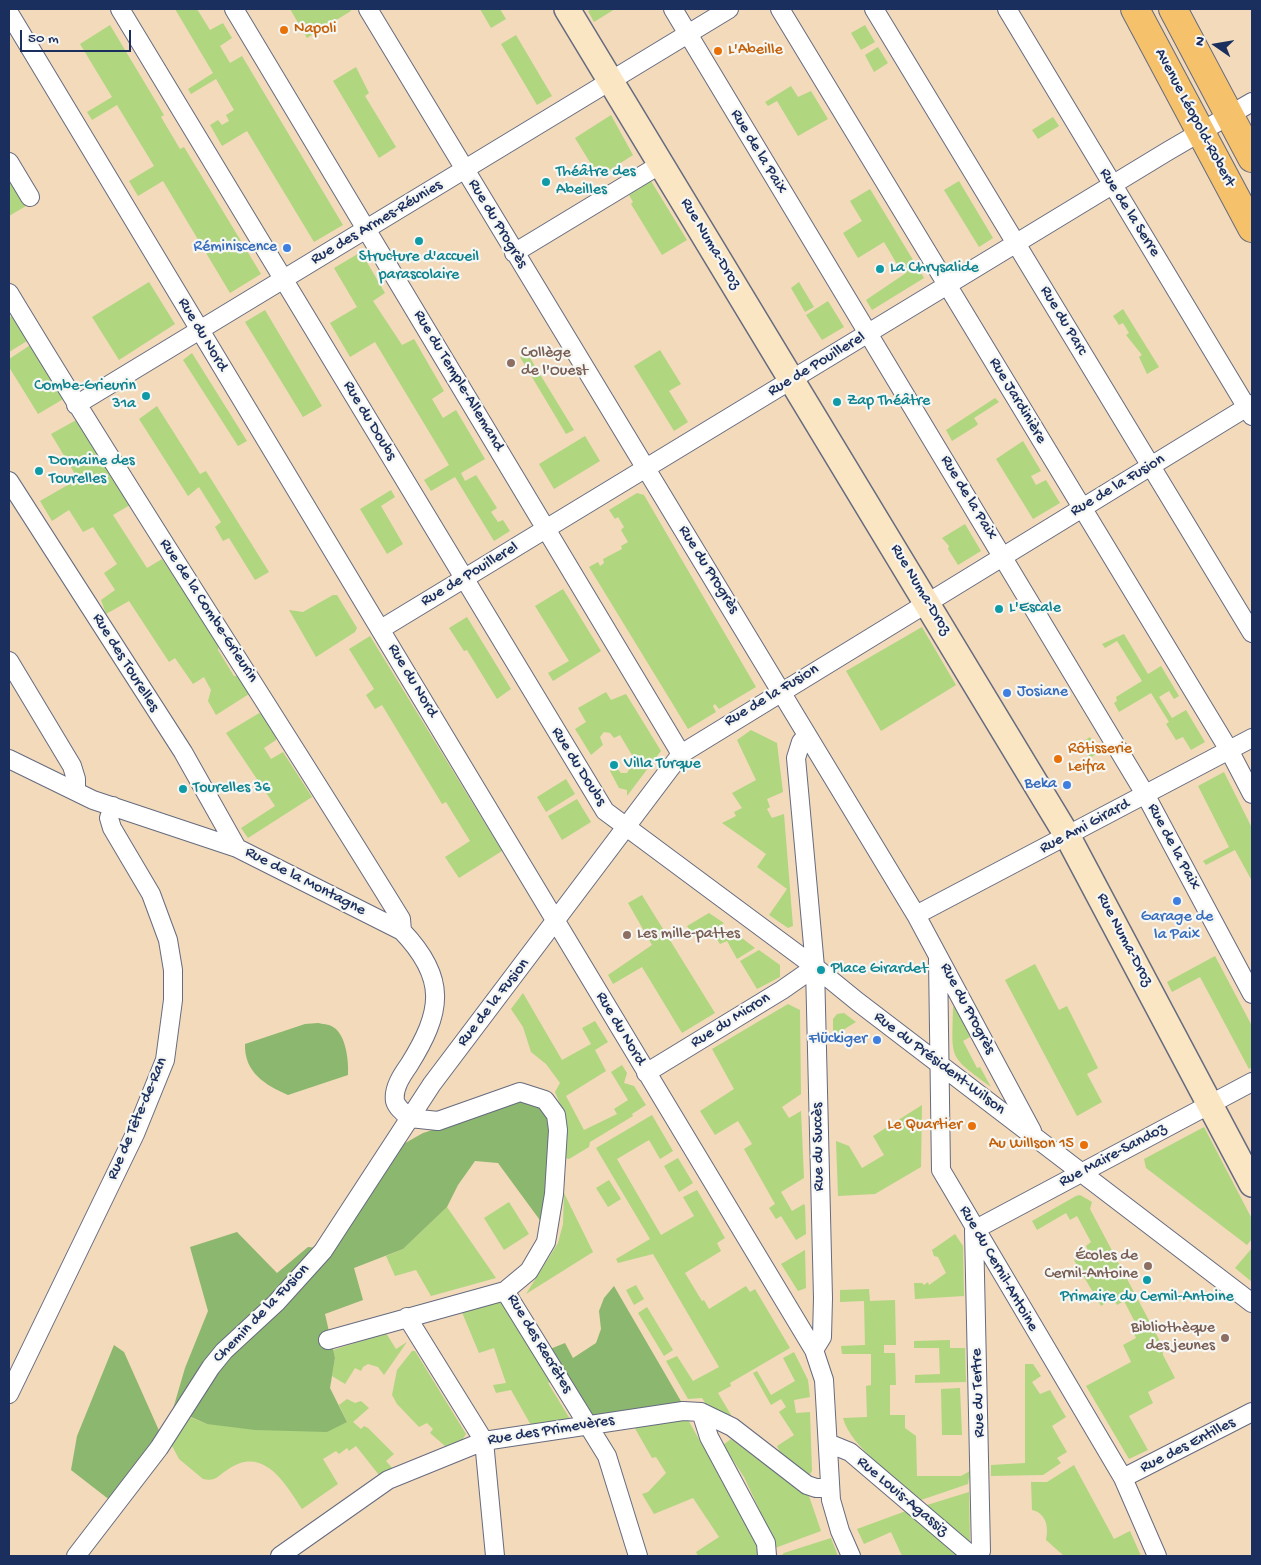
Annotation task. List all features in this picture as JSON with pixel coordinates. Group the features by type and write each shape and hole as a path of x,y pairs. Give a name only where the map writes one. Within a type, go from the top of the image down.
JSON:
{"main road":[{"name":"Rue Numa-Droz","path":"567,9 1068,837 1252,1184"},
{"name":"Avenue Léopold-Robert","path":"1135,9 1252,228"},
{"name":"Avenue Léopold-Robert","path":"1173,9 1241,108 1252,158"}],"street":[{"name":"Rue du Doubs","path":"120,9 605,811 625,826"},
{"name":"Rue du Temple-Allemand","path":"234,9 681,754"},
{"name":"Rue du Progrès","path":"368,9 916,915 1036,1138"},
{"name":"Rue de la Paix","path":"673,9 1145,794 1252,994"},
{"name":"Rue des Armes-Réunies","path":"76,405 729,9"},
{"name":"Rue Jardinière","path":"780,9 949,285 1081,508 1229,750 1252,794"},
{"name":"Rue du Parc","path":"874,9 1252,633"},
{"name":"Rue de la Serre","path":"1006,9 1250,410"},
{"name":"Rue du Nord","path":"9,13 123,200 198,330 381,629 814,1350"},
{"name":"Rue de Pouillerel","path":"381,629 1241,108"},
{"path":"9,162 30,197"},
{"path":"514,253 661,164"},
{"name":"Rue de la Combe-Grieurin","path":"9,294 76,405 323,792 401,919 402,931"},
{"name":"Rue de la Fusion","path":"410,1118 432,1084 557,921 625,826 681,754 1150,466 1250,410"},
{"name":"Rue des Tourelles","path":"9,481 183,752 238,848"},
{"path":"9,662 72,766 76,781 76,792"},
{"name":"Rue du Succès","path":"808,735 801,742 796,758 814,967 823,1298 822,1337 814,1350"},
{"name":"Rue Ami Girard","path":"916,915 1068,837 1252,738"},
{"name":"Rue de la Montagne","path":"9,759 76,792 238,848 402,931 419,948 429,964 436,990 434,1010 428,1030 395,1093 397,1106 410,1118"},
{"name":"Rue de Tête-de-Ran","path":"9,1394 135,1134 165,1060 173,1000 173,970 168,940 151,894 112,828 109,818 113,806"},
{"name":"Rue du Président-Wilson","path":"625,826 939,1062 1252,1303"},
{"name":"Rue du Cernil-Antoine","path":"938,956 941,1170 974,1230 1123,1478 1157,1556"},
{"name":"Rue du Micron","path":"646,1073 728,1024 814,967"},
{"name":"Rue Maire-Sandoz","path":"974,1230 1252,1082"},
{"name":"Rue des Recrêtes","path":"410,1118 438,1121 520,1092 538,1096 551,1106 556,1115 558,1130 554,1194 546,1242 529,1272 505,1290 607,1456 638,1556"},
{"name":"Chemin de la Fusion","path":"76,1556 160,1448 211,1367 224,1351 276,1303 323,1251 410,1118"},
{"name":"Rue du Tertre","path":"974,1230 980,1454 981,1551 979,1556"},
{"path":"328,1340 505,1290"},
{"path":"407,1317 484,1441 495,1556"},
{"path":"814,1350 824,1380 829,1488 840,1531 851,1556"},
{"name":"Rue des Primevères","path":"280,1556 299,1550 388,1480 484,1441 683,1411 702,1412 732,1427 807,1485 816,1488 829,1488"},
{"path":"702,1412 709,1438 766,1543 767,1556"},
{"name":"Rue des Entilles","path":"1123,1478 1252,1412"},
{"name":"Rue Louis-Agassiz","path":"828,1443 850,1452 972,1556"}],"green space":[{"path":"175,9 197,9 210,30 223,23 232,38 220,46 230,63 242,56 343,225 314,242 247,131 222,146 210,125 218,120 222,125 229,121 226,115 234,110 216,79 191,94 188,89 213,73"},
{"path":"290,9 350,9 351,11 307,38"},
{"path":"480,9 500,9 506,19 491,28"},
{"path":"593,9 615,9 594,22 588,11"},
{"path":"110,25 164,115 161,117 180,149 184,147 261,274 230,293 163,181 138,196 129,181 154,166 117,105 92,120 87,112 112,97 80,44"},
{"path":"865,25 875,42 861,50 851,33"},
{"path":"516,35 552,96 537,105 501,44"},
{"path":"878,47 888,63 874,72 865,55"},
{"path":"356,67 369,93 365,96 396,147 379,158 333,81"},
{"path":"791,86 798,97 811,91 828,119 798,136 777,101 768,106 765,102"},
{"path":"611,115 633,155 599,177 575,138"},
{"path":"1053,117 1059,126 1038,139 1032,130"},
{"path":"9,177 26,206 9,216"},
{"path":"651,181 687,240 662,255 631,204 633,202 629,195"},
{"path":"959,181 993,238 979,247 944,190"},
{"path":"870,189 924,278 872,310 866,300 906,273 901,264 898,266 884,242 858,258 843,233 862,221 850,201"},
{"path":"361,252 385,293 373,301 402,345 414,339 444,391 432,399 443,418 456,410 485,459 461,473 465,481 476,475 497,508 491,512 498,522 503,520 510,531 494,541 455,477 431,491 424,480 449,465 375,342 350,357 330,323 357,307 334,268"},
{"path":"149,282 175,324 119,360 92,317"},
{"path":"799,282 814,307 805,312 791,288"},
{"path":"828,301 844,327 822,340 806,315"},
{"path":"1123,309 1159,367 1147,374 1139,357 1142,355 1126,335 1129,333 1123,323 1119,325 1113,316"},
{"path":"265,310 322,406 303,417 245,322"},
{"path":"17,314 32,338 9,352 9,318"},
{"path":"32,344 65,398 38,414 9,367 9,359"},
{"path":"660,350 681,384 669,391 688,422 674,431 634,366"},
{"path":"192,353 247,441 238,446 183,360"},
{"path":"527,353 574,430 566,434 520,357"},
{"path":"995,398 999,402 974,418 978,424 976,426 952,441 946,430"},
{"path":"157,406 200,474 206,471 269,572 255,580 229,538 223,541 215,527 221,522 199,487 188,496 139,419"},
{"path":"78,419 130,505 113,515 147,568 162,559 219,644 218,650 234,676 239,676 249,694 216,715 208,701 211,690 204,677 193,684 175,658 169,662 129,601 106,614 101,600 115,590 104,573 117,564 93,527 83,532 69,510 52,521 40,501 78,479 51,434"},
{"path":"585,436 600,461 554,489 539,464"},
{"path":"1023,441 1041,471 1031,476 1036,485 1046,480 1060,503 1033,519 996,459"},
{"path":"391,490 395,497 381,506 403,544 387,554 360,509"},
{"path":"637,493 644,495 756,687 719,709 715,704 713,706 716,712 688,729 589,567 598,562 600,566 604,563 603,559 622,549 621,546 628,542 621,530 624,527 618,517 615,519 609,510"},
{"path":"965,524 981,551 958,565 948,549 949,546 942,538"},
{"path":"563,589 601,651 553,681 548,673 569,661 535,606"},
{"path":"333,595 337,595 357,628 355,632 316,657 289,610 303,612"},
{"path":"467,617 511,689 497,699 467,650 464,651 449,628"},
{"path":"922,627 956,685 881,731 846,671"},
{"path":"1124,634 1148,674 1161,666 1179,696 1174,699 1169,691 1159,697 1172,718 1186,710 1205,742 1191,750 1183,737 1176,740 1166,724 1169,722 1151,693 1119,712 1114,703 1117,701 1116,697 1142,681 1117,641 1105,648 1102,644"},
{"path":"370,636 502,851 459,878 445,857 470,841 446,802 442,804 382,705 375,709 366,695 374,689 349,649"},
{"path":"606,692 611,700 626,694 661,751 627,796 627,790 619,788 610,771 616,767 621,773 627,773 630,768 628,761 633,757 620,735 614,738 610,733 604,732 600,737 603,745 591,755 575,729 586,722 578,708"},
{"path":"261,712 276,736 276,740 264,748 271,759 283,752 312,797 248,838 241,828 275,806 226,733"},
{"path":"751,730 777,743 783,792 767,799 770,807 767,809 772,818 784,814 793,926 788,928 769,915 787,889 757,867 766,854 722,823 736,816 734,812 742,808 732,793 756,780 737,740"},
{"path":"1090,737 1099,752 1090,758 1080,743"},
{"path":"1224,772 1252,828 1252,881 1235,850 1206,865 1203,861 1229,847 1198,786"},
{"path":"566,779 575,794 546,812 537,797"},
{"path":"577,799 591,822 562,840 548,816"},
{"path":"642,895 715,1013 682,1033 642,967 613,984 608,975 652,945 628,903"},
{"path":"709,913 724,923 712,931 710,928 694,937 687,926"},
{"path":"730,929 755,948 737,959 727,941 720,944 716,938"},
{"path":"759,950 780,965 780,977 757,989 740,961"},
{"path":"1215,956 1252,1026 1252,1067 1249,1069 1200,977 1172,992 1167,982"},
{"path":"1035,964 1059,1010 1067,1006 1098,1068 1087,1074 1102,1102 1077,1116 1005,980"},
{"path":"523,993 562,1060 591,1044 582,1028 595,1021 608,1042 595,1050 606,1071 566,1096 584,1130 617,1114 614,1109 628,1100 611,1072 622,1065 627,1073 624,1083 634,1086 646,1105 632,1114 633,1116 590,1142 589,1147 569,1159 565,1158 564,1113 555,1092 560,1083 546,1064 531,1052 523,1027 511,1009"},
{"path":"788,1004 800,1010 801,1094 782,1107 789,1118 801,1111 804,1178 781,1192 792,1211 804,1204 805,1206 806,1234 796,1240 781,1216 776,1219 769,1208 775,1204 744,1149 752,1144 738,1121 715,1135 700,1111 734,1089 712,1049"},
{"path":"955,1006 970,1037 963,1041 977,1068 980,1067 991,1087 967,1069 956,1055 952,1038 953,1007"},
{"path":"844,1013 856,1022 833,1036 833,1019 837,1014"},
{"path":"318,1023 331,1026 341,1036 347,1056 348,1075 288,1095 271,1087 252,1070 248,1062 245,1044 305,1024"},
{"path":"520,1102 538,1105 551,1118 551,1160 542,1223 498,1163 475,1161 458,1185 447,1207 403,1249 354,1268 363,1300 325,1314 335,1358 330,1388 347,1422 327,1432 255,1430 207,1424 173,1409 185,1368 208,1311 190,1247 237,1232 277,1273 308,1247 330,1249 400,1146 423,1133"},
{"path":"922,1105 921,1167 875,1194 838,1196 836,1141 849,1146 862,1168 884,1155 873,1136"},
{"path":"652,1115 673,1151 660,1159 649,1140 617,1159 661,1235 694,1216 683,1197 697,1190 725,1238 717,1243 721,1251 685,1273 709,1309 746,1286 750,1292 755,1289 790,1348 730,1383 731,1386 718,1393 737,1425 707,1406 702,1398 688,1399 666,1361 677,1356 693,1381 719,1367 653,1254 618,1263 616,1259 650,1239 596,1148"},
{"path":"1204,1127 1252,1219 1252,1239 1247,1245 1146,1168 1144,1159"},
{"path":"678,1158 693,1183 679,1192 664,1166"},
{"path":"609,1180 621,1199 608,1207 596,1188"},
{"path":"564,1193 593,1252 526,1294 558,1243 563,1224"},
{"path":"1080,1195 1092,1202 1090,1209 1162,1345 1163,1355 1175,1378 1148,1392 1153,1403 1129,1416 1148,1450 1129,1459 1086,1386 1131,1362 1123,1345 1136,1338 1133,1331 1138,1328 1124,1301 1117,1305 1113,1298 1101,1306 1074,1260 1089,1252 1086,1246 1091,1242 1077,1216 1070,1220 1066,1213 1037,1230 1032,1221"},
{"path":"509,1202 529,1234 504,1250 484,1218"},
{"path":"447,1207 496,1278 431,1296 416,1270 395,1276 386,1256 403,1249"},
{"path":"955,1234 963,1246 964,1296 915,1299 914,1283 922,1283 924,1285 928,1282 929,1285 946,1273 932,1250"},
{"path":"1252,1248 1252,1282 1235,1268"},
{"path":"805,1250 806,1288 798,1291 781,1264"},
{"path":"636,1285 644,1299 634,1305 626,1290"},
{"path":"614,1286 682,1403 593,1415 550,1349 565,1343 573,1358 596,1343 601,1329 599,1311 604,1298"},
{"path":"869,1289 870,1301 895,1300 896,1345 884,1345 884,1353 895,1353 896,1385 890,1385 890,1415 905,1415 905,1428 916,1436 917,1476 961,1476 970,1471 968,1484 921,1500 865,1452 855,1441 848,1429 843,1418 867,1417 866,1386 871,1385 871,1354 842,1354 841,1346 865,1345 864,1301 840,1302 840,1290"},
{"path":"500,1297 552,1382 548,1383 570,1419 532,1427 511,1390 496,1393 493,1385 506,1383 494,1348 479,1353 461,1310"},
{"path":"647,1307 673,1350 664,1356 638,1313"},
{"path":"386,1333 396,1349 407,1342 384,1375 378,1367 368,1364 361,1371 355,1368 345,1384 332,1376 335,1358 333,1350"},
{"path":"950,1340 950,1348 965,1348 966,1382 915,1383 915,1375 940,1374 939,1348 914,1348 914,1341"},
{"path":"114,1345 124,1352 161,1435 111,1501 71,1470 77,1436"},
{"path":"412,1351 415,1351 466,1434 462,1440 445,1446 430,1433 433,1429 427,1423 419,1427 397,1404 392,1395 397,1370"},
{"path":"794,1352 808,1380 810,1397 794,1400 796,1413 810,1412 812,1471 808,1477 776,1455 779,1450 777,1446 794,1435 779,1412 786,1407 781,1399 771,1405 753,1373 757,1371 771,1395 795,1381 783,1358"},
{"path":"1025,1364 1033,1364 1041,1376 1032,1382 1040,1394 1050,1390 1066,1417 1052,1426 1067,1452 1057,1458 1061,1463 1043,1475 991,1476 991,1465 1025,1463"},
{"path":"960,1388 962,1435 942,1435 941,1389"},
{"path":"347,1399 355,1403 361,1401 369,1408 353,1422 361,1429 364,1426 368,1428 394,1454 386,1461 393,1469 379,1475 356,1446 349,1451 347,1448 339,1454 336,1451 323,1459 338,1484 302,1509 280,1478 262,1464 252,1461 240,1463 219,1476 207,1480 203,1479 179,1459 170,1442 172,1437 190,1417 207,1424 347,1422 339,1405"},
{"path":"687,1418 758,1544 758,1556 698,1556 696,1552 719,1537 693,1498 654,1514 642,1494 648,1492 666,1473 656,1457 652,1458 633,1425"},
{"path":"731,1439 768,1467 771,1466 809,1496 821,1531 775,1548 757,1513 760,1511 744,1477 723,1445"},
{"path":"1074,1465 1114,1539 1130,1531 1141,1556 1064,1556 1046,1540 1047,1526 1045,1521 1041,1514 1032,1510 1031,1482 1047,1482"},
{"path":"969,1492 970,1543 927,1505"},
{"path":"906,1511 957,1556 902,1556 891,1532 864,1544 857,1529"},
{"path":"831,1538 838,1556 781,1556 784,1553"}],"place":[{"name":"Napoli","path":"284,30"},
{"name":"L'Abeille","path":"718,51"},
{"name":"Théâtre des Abeilles","path":"546,182"},
{"name":"Structure d'accueil parascolaire","path":"419,241"},
{"name":"Réminiscence","path":"287,248"},
{"name":"La Chrysalide","path":"880,269"},
{"name":"Collège de l'Ouest","path":"511,363"},
{"name":"Combe-Grieurin 31a","path":"146,396"},
{"name":"Zap Théâtre","path":"837,402"},
{"name":"Domaine des Tourelles","path":"39,471"},
{"name":"L'Escale","path":"999,609"},
{"name":"Josiane","path":"1007,693"},
{"name":"Rôtisserie Leifra","path":"1058,759"},
{"name":"Villa Turque","path":"614,765"},
{"name":"Beka","path":"1067,785"},
{"name":"Tourelles 36","path":"183,789"},
{"name":"Garage de la Paix","path":"1177,901"},
{"name":"Les mille-pattes","path":"627,935"},
{"name":"Place Girardet","path":"821,970"},
{"name":"Flückiger","path":"877,1040"},
{"name":"Le Quartier","path":"972,1126"},
{"name":"Au Willson 15","path":"1084,1145"},
{"name":"Écoles de Cernil-Antoine","path":"1148,1266"},
{"name":"Primaire du Cernil-Antoine","path":"1147,1280"},
{"name":"Bibliothèque des jeunes","path":"1225,1338"}]}
